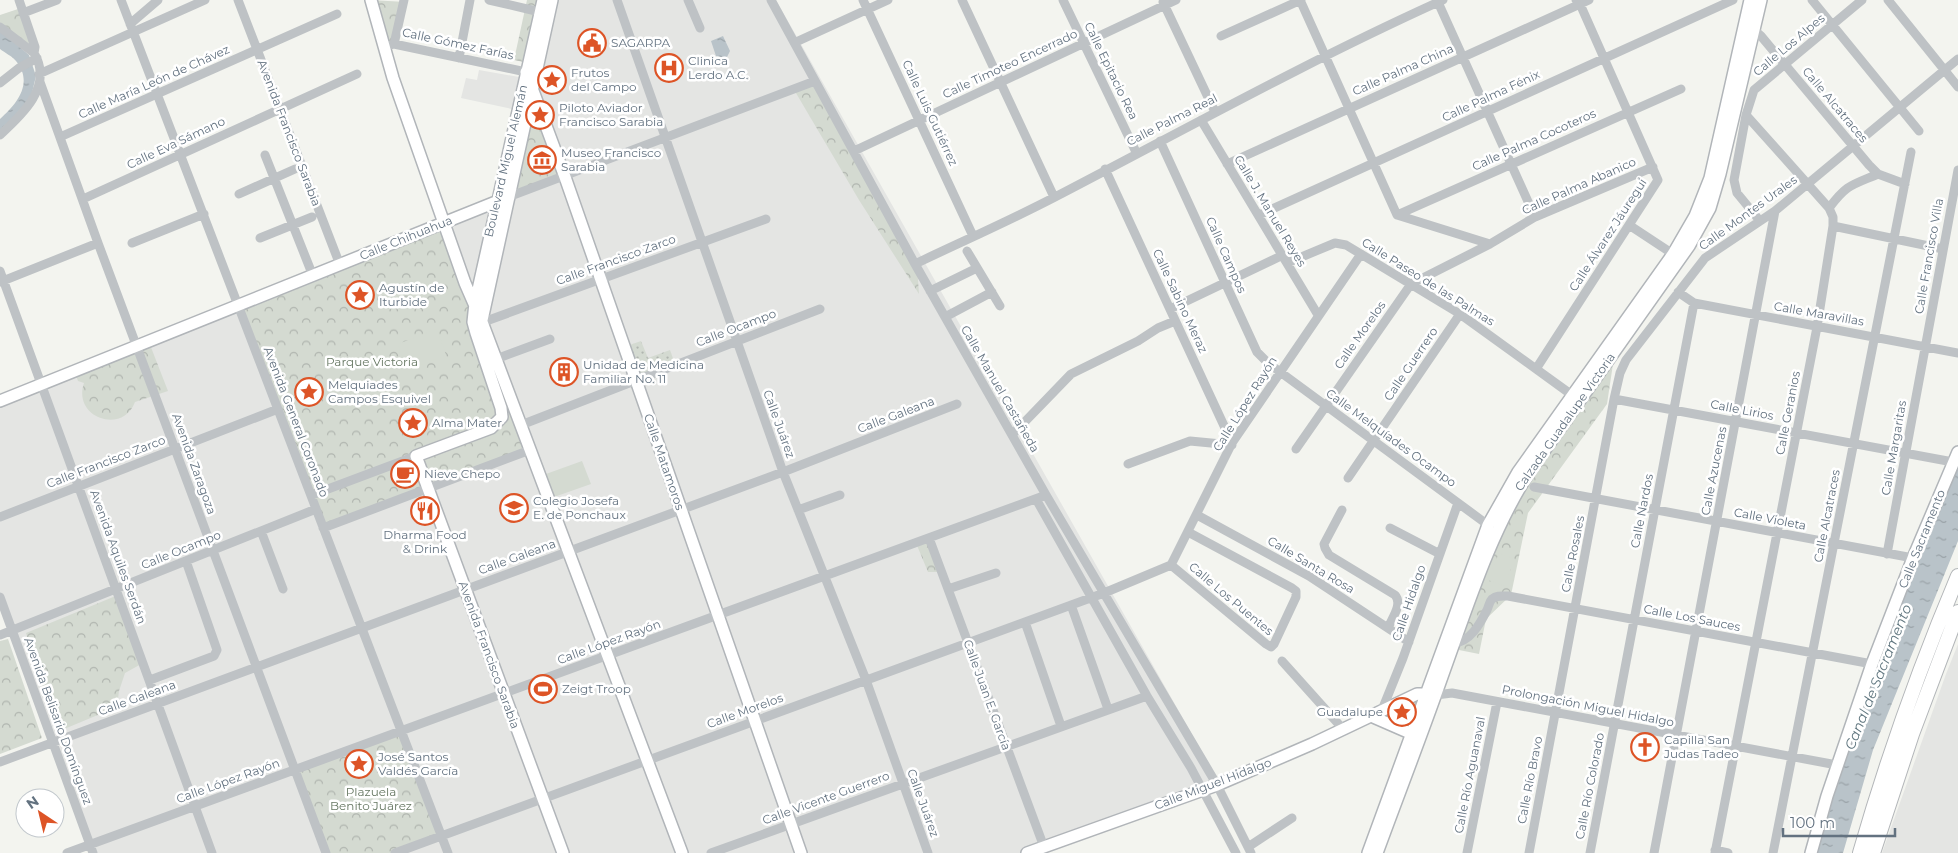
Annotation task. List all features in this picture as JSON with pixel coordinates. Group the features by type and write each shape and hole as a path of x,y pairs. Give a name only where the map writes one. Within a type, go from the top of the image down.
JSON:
{"highway":[{"path":"1860,853 1902,723 1958,576"},
{"path":"1873,853 1909,743 1958,612"}],"main road":[{"path":"372,0 389,45 393,78 443,223 465,283 475,303"},
{"name":"Boulevard Miguel Alemán","path":"478,322 503,199 506,169 543,0"},
{"name":"Boulevard Miguel Alemán","path":"478,322 475,303 533,87 552,0"},
{"name":"Calzada Guadalupe Victoria","path":"1377,852 1488,525 1518,472 1673,254 1695,216 1710,178 1750,0"},
{"name":"Calzada Guadalupe Victoria","path":"1377,852 1410,733 1454,643 1500,524 1517,491 1674,268 1701,226 1710,208 1720,174 1761,0"},
{"name":"Calle Matamoros","path":"526,72 565,176 802,853"},
{"path":"478,209 495,194 506,169"},
{"name":"Calle Chihuahua","path":"0,401 503,199"},
{"path":"478,322 496,359 682,853"},
{"path":"416,456 491,428 502,417 501,408 479,345 478,322"},
{"name":"Avenida Francisco Sarabia","path":"416,456 563,853"},
{"name":"Calle Sacramento","path":"1811,853 1837,765 1872,664 1913,558 1956,457"},
{"name":"Calle Miguel Hidalgo","path":"1027,853 1045,850 1216,785 1343,730 1395,704 1402,696 1419,686 1432,689"},
{"path":"1377,713 1410,733"}],"street":[{"path":"18,0 35,47 35,57"},
{"path":"23,13 57,0"},
{"name":"Avenida General Coronado","path":"121,0 448,853"},
{"path":"132,28 158,0"},
{"path":"0,134 31,104 40,78 132,28 204,0"},
{"name":"Avenida Francisco Sarabia","path":"238,0 340,265"},
{"path":"389,45 404,0"},
{"path":"460,58 470,0"},
{"path":"489,0 540,12"},
{"name":"Calle Juárez","path":"616,0 782,472 866,680 928,853"},
{"path":"688,0 700,28"},
{"name":"Calle Manuel Castañeda","path":"771,0 796,42 815,81 930,291 1046,495 1216,785 1250,850"},
{"name":"Calle Luis Gutiérrez","path":"863,0 973,236"},
{"path":"796,42 888,0"},
{"path":"962,0 1054,197"},
{"name":"Calle Epitacio Rea","path":"1063,0 1136,152"},
{"name":"Calle Timoteo Encerrado","path":"854,151 1084,43 1163,3 1176,0"},
{"path":"1220,36 1300,0 1397,214 1490,244"},
{"name":"Calle Palma Fénix","path":"1258,215 1733,0"},
{"path":"1812,0 1919,131"},
{"name":"Calle Los Alpes","path":"1746,115 1754,90 1862,0"},
{"path":"1888,0 1958,87"},
{"path":"1439,1 1462,57 1535,217"},
{"name":"Calle Palma Real","path":"915,264 1054,197 1136,152 1325,55 1439,1"},
{"name":"Calle Álvarez Jáuregui","path":"1536,369 1657,183 1653,167 1582,1"},
{"name":"Calle Palma China","path":"1227,164 1582,1"},
{"path":"1163,3 1215,112"},
{"name":"Calle María León de Chávez","path":"60,137 337,14"},
{"path":"0,27 35,57"},
{"name":"Calle Alcatraces","path":"1754,30 1878,174 1905,184"},
{"name":"Calle Gómez Farías","path":"389,45 526,72"},
{"path":"0,83 35,57"},
{"name":"Avenida Zaragoza","path":"35,57 40,78 98,243 326,853"},
{"name":"Calle Montes Urales","path":"1614,399 1620,373 1626,360 1705,258 1775,211 1958,59"},
{"name":"Calle Eva Sámano","path":"83,199 357,74"},
{"name":"Calle Chihuahua","path":"503,199 815,81"},
{"name":"Calle Palma Cocoteros","path":"1397,214 1681,88"},
{"path":"1746,115 1734,180 1737,193 1760,221"},
{"name":"Calle Geranios","path":"1715,852 1817,327 1834,217 1829,208 1746,115"},
{"name":"Calle J. Manuel Reyes","path":"1201,120 1318,315"},
{"name":"Calle Campos","path":"1160,141 1257,352 1280,372"},
{"name":"Calle Alcatraces","path":"1773,853 1911,152"},
{"path":"265,155 313,276"},
{"name":"Calle Palma Abanico","path":"1411,284 1490,244 1535,217 1653,167"},
{"path":"239,194 295,169"},
{"name":"Calle Sabino Meraz","path":"1105,169 1232,444"},
{"name":"Calle Francisco Villa","path":"1926,346 1944,249 1954,214 1958,170"},
{"path":"1829,208 1848,186 1878,174"},
{"name":"Calle Azucenas","path":"1654,853 1775,211"},
{"path":"132,243 204,214"},
{"path":"260,238 312,217"},
{"name":"Calle Francisco Zarco","path":"478,322 766,219"},
{"path":"1629,225 1673,254"},
{"path":"1833,226 1944,249"},
{"path":"2,281 98,243"},
{"name":"Calle Paseo de las Palmas","path":"1285,259 1335,243 1346,245 1460,314 1572,395"},
{"path":"967,251 1000,306"},
{"name":"Calle López Rayón","path":"1171,565 1232,444 1361,254"},
{"path":"1170,309 1225,283 1285,259"},
{"path":"930,291 976,268"},
{"name":"Avenida Aquiles Serdán","path":"0,270 2,281 159,703 212,853"},
{"name":"Calle Morelos","path":"1296,449 1411,284"},
{"path":"945,317 992,292"},
{"name":"Calle Maravillas","path":"1678,292 1694,303 1958,353"},
{"name":"Calle Nardos","path":"1614,724 1694,303"},
{"name":"Calle Ocampo","path":"521,425 820,309"},
{"name":"Calle Guerrero","path":"1348,478 1460,314"},
{"path":"1012,435 1071,374 1175,321"},
{"path":"496,359 550,339"},
{"name":"Calle Margaritas","path":"1887,554 1926,346"},
{"name":"Calle Melquíades Ocampo","path":"1280,372 1488,525"},
{"name":"Calle Lirios","path":"1614,399 1906,453 1956,457"},
{"name":"Calle Rosales","path":"1556,713 1614,399"},
{"name":"Calle Galeana","path":"0,762 681,510 957,404"},
{"name":"Calle Francisco Zarco","path":"0,517 278,408"},
{"path":"1128,464 1190,441 1232,444"},
{"path":"323,528 530,450"},
{"path":"312,495 416,456"},
{"name":"Calle Violeta","path":"1534,487 1913,558"},
{"path":"798,510 840,495"},
{"name":"Calle López Rayón","path":"67,853 91,849 196,806 1046,495"},
{"path":"1036,499 1147,696 1203,790 1236,853"},
{"name":"Calle Hidalgo","path":"1377,713 1408,642 1458,503"},
{"name":"Calle Ocampo","path":"0,635 316,510"},
{"path":"1342,510 1324,544 1325,548 1329,555 1399,599 1399,604 1388,628"},
{"name":"Calle Santa Rosa","path":"1197,514 1309,576 1408,642"},
{"path":"1390,528 1440,554"},
{"path":"261,531 283,589"},
{"name":"Calle Los Puentes","path":"1171,565 1266,644 1271,647 1274,644 1296,597 1294,590 1188,532"},
{"name":"Calle Juan E. García","path":"929,538 1045,850"},
{"path":"150,680 214,656 216,650 186,561"},
{"path":"1104,593 1171,565"},
{"path":"948,589 996,573"},
{"name":"Calle Morelos","path":"395,853 1104,593"},
{"name":"Calle Los Sauces","path":"1454,643 1462,643 1470,637 1490,600 1498,596 1508,596 1872,664"},
{"name":"Avenida Belisario Domínguez","path":"0,597 91,849"},
{"path":"1071,605 1108,709"},
{"path":"1025,622 1061,726"},
{"path":"1282,661 1343,730"},
{"name":"Prolongación Miguel Hidalgo","path":"1432,689 1837,765"},
{"name":"Calle Vicente Guerrero","path":"711,853 1147,696"},
{"name":"Calle Río Aguanaval","path":"1467,853 1497,702"},
{"name":"Calle Río Bravo","path":"1529,853 1556,713"},
{"name":"Calle Río Colorado","path":"1590,853 1614,724"},
{"path":"1250,850 1292,818"},
{"path":"1715,852 1728,853"}],"shaded area":[{"path":"558,0 776,0 1219,782 1044,846 1046,853 91,853 0,606 0,404 515,195"},
{"path":"479,70 519,77 512,109 461,98 466,78 477,80"},
{"path":"1958,644 1958,853 1882,853 1946,674"}],"green space":[{"path":"370,0 406,2 398,43 383,46"},
{"path":"527,0 542,0 528,63 514,60"},
{"path":"21,8 35,53 0,27 0,15"},
{"path":"816,79 917,266 919,294 859,200 793,88"},
{"path":"533,87 563,176 509,196"},
{"name":"Parque Victoria","path":"447,222 483,350 508,411 482,338 533,448 325,527 239,304"},
{"path":"437,329 446,355 407,370 398,344"},
{"path":"147,337 168,391 135,402 129,412 120,418 110,420 100,418 92,413 85,405 82,395 84,383 78,381 73,367"},
{"path":"641,341 648,358 670,350 675,364 636,379 624,347"},
{"path":"1613,364 1607,404 1528,513 1511,595 1486,619 1479,654 1454,649 1515,496"},
{"path":"582,461 591,484 554,497 546,474"},
{"path":"929,538 942,572 928,572 916,543"},
{"path":"1499,553 1515,559 1504,586 1488,580"},
{"path":"118,595 143,663 125,673 119,691 117,707 57,732 26,633"},
{"path":"8,639 42,738 0,754 0,641"},
{"path":"1423,695 1410,731 1374,716"},
{"name":"Plazuela Benito Juárez","path":"403,730 443,835 393,853 327,853 295,769"}],"water":[{"path":"0,30 29,55 36,76 31,97 0,132 0,119 12,107 21,93 23,77 16,61 0,49"},
{"path":"723,36 730,51 727,57 724,58 716,56 711,41"},
{"name":"Canal de Sacramento","path":"1958,461 1958,541 1873,750 1843,853 1815,853 1849,746 1918,559"}],"place":[{"name":"SAGARPA","path":"592,43"},
{"name":"Clinica Lerdo A.C.","path":"669,68"},
{"name":"Frutos del Campo","path":"552,80"},
{"name":"Piloto Aviador Francisco Sarabia","path":"540,115"},
{"name":"Museo Francisco Sarabia","path":"542,160"},
{"name":"Agustín de Iturbide","path":"360,295"},
{"name":"Unidad de Medicina Familiar No. 11","path":"564,372"},
{"name":"Melquiades Campos Esquivel","path":"309,392"},
{"name":"Alma Mater","path":"413,423"},
{"name":"Nieve Chepo","path":"405,474"},
{"name":"Colegio Josefa E. de Ponchaux","path":"514,508"},
{"name":"Dharma Food & Drink","path":"425,511"},
{"name":"Zeigt Troop","path":"543,689"},
{"name":"Guadalupe","path":"1402,712"},
{"name":"Capilla San Judas Tadeo","path":"1645,747"},
{"name":"José Santos Valdés García","path":"359,764"}]}
